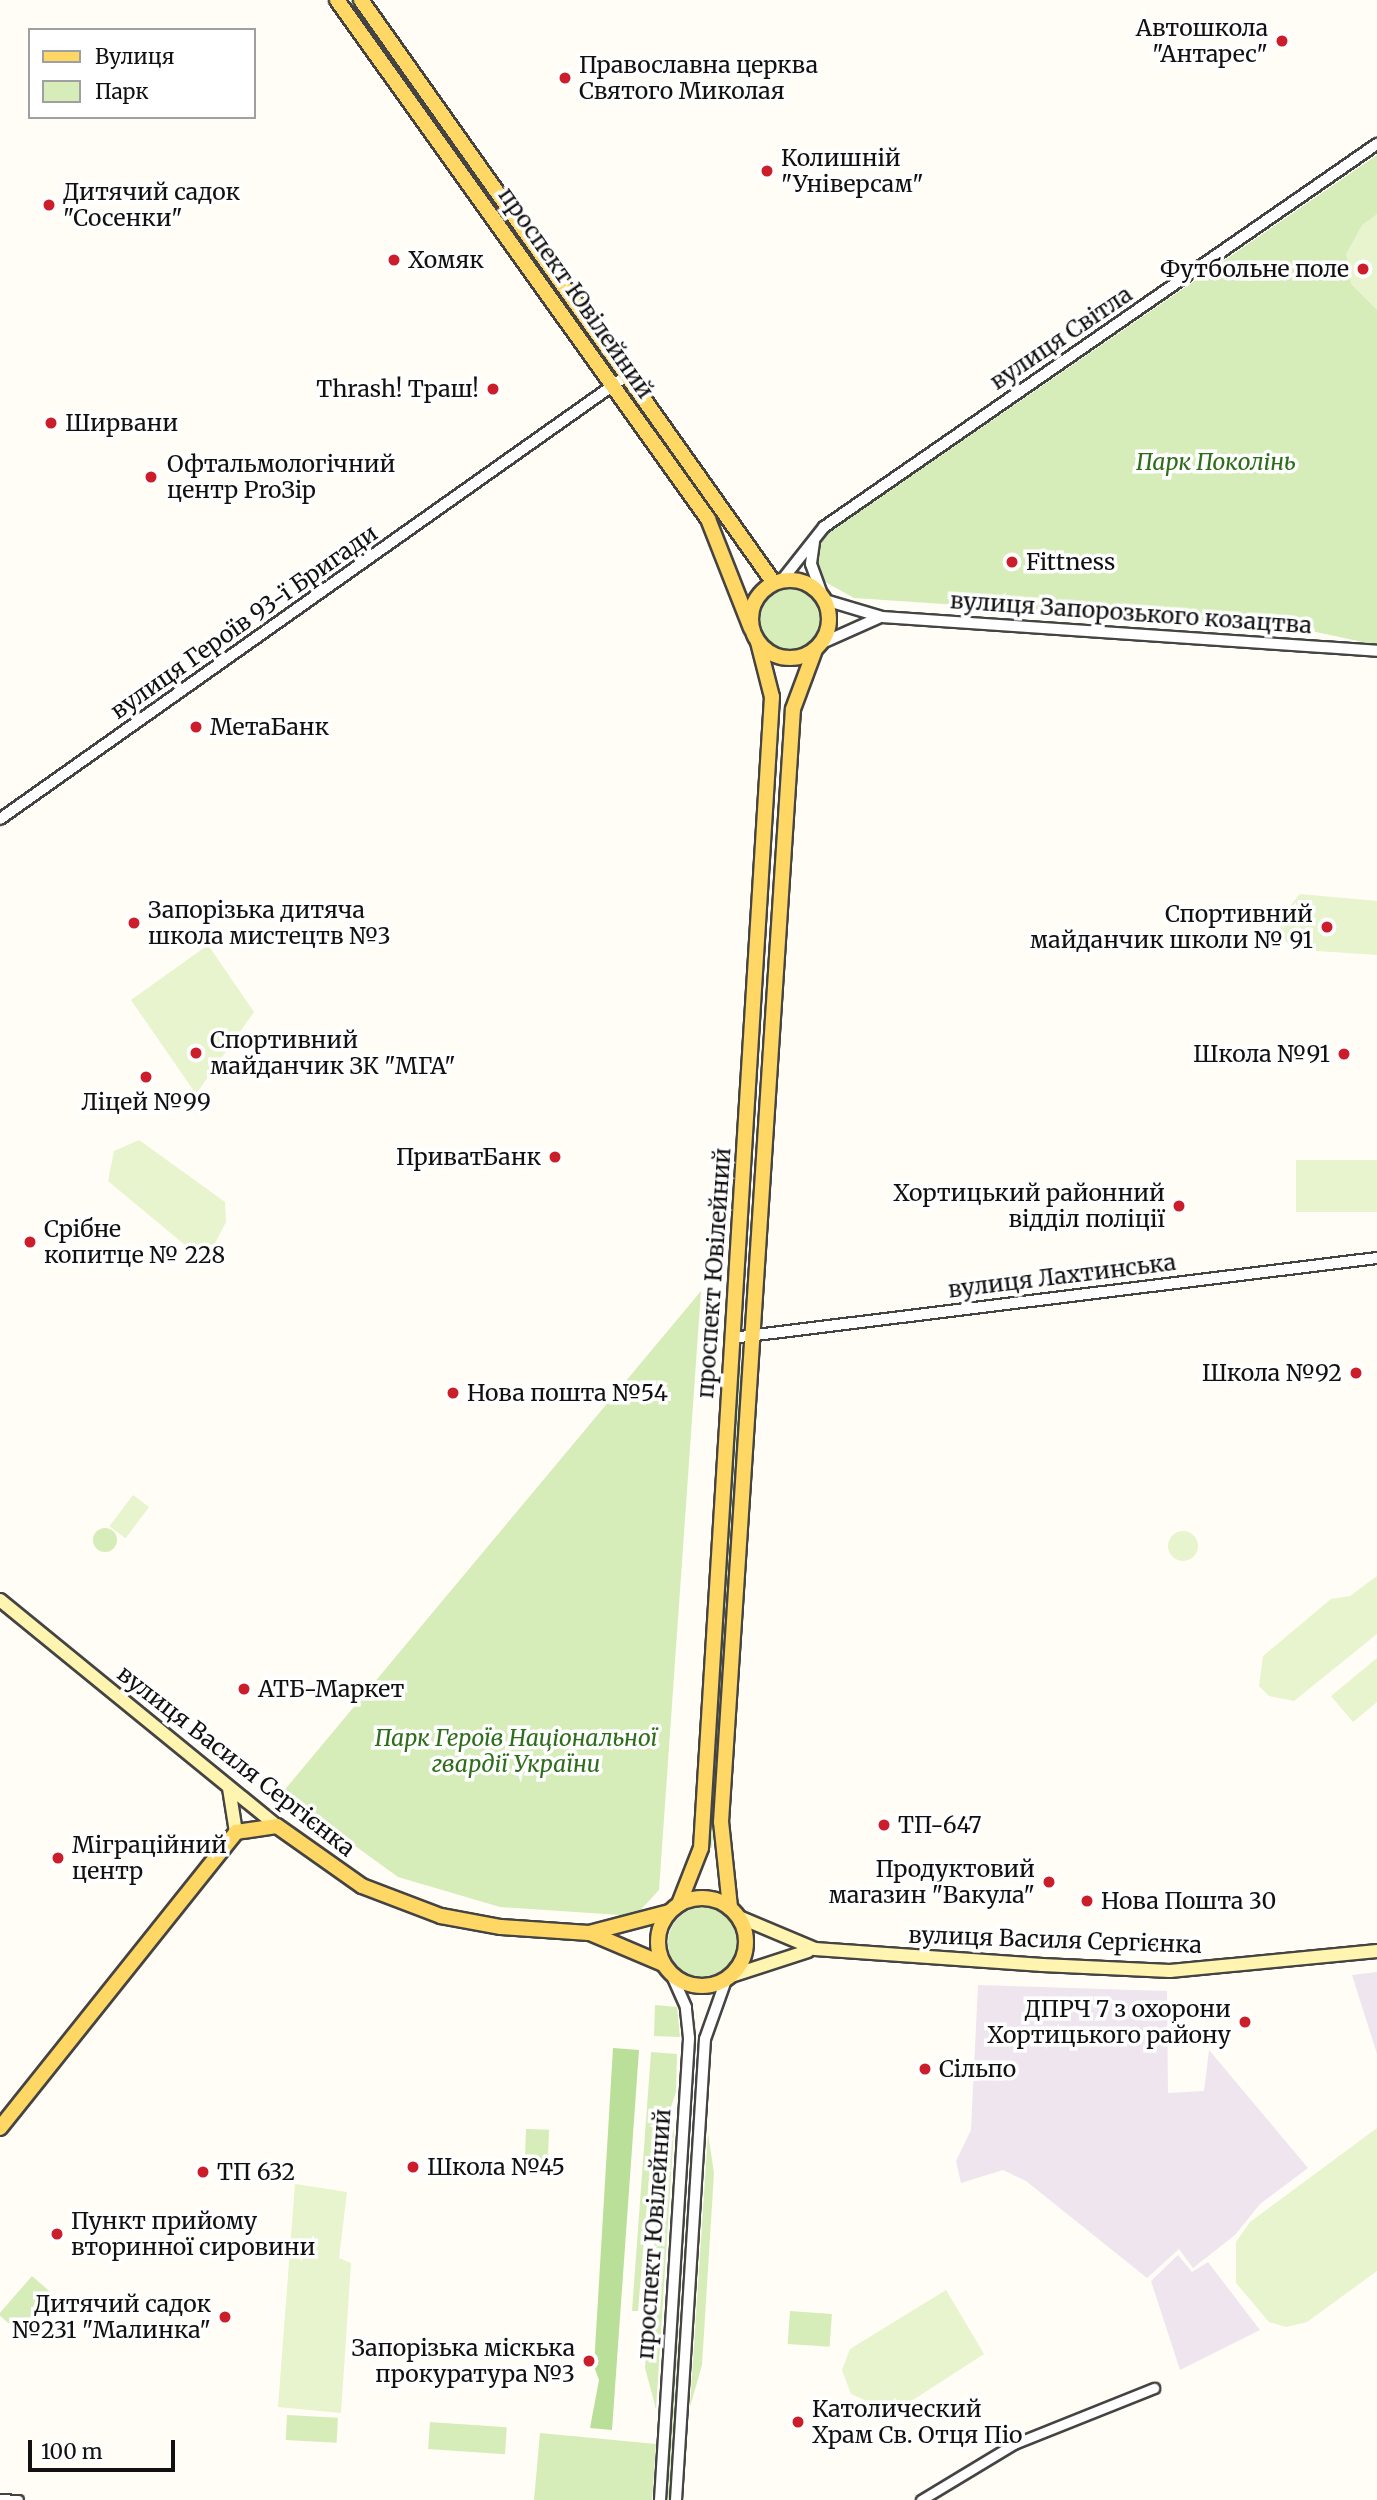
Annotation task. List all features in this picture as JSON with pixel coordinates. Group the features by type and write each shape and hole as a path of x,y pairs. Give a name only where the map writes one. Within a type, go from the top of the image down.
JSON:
{"main road":[{"name":"проспект Ювілейний","path":"337,0 708,519 751,628"},
{"name":"проспект Ювілейний","path":"361,0 778,581"},
{"path":"778,581 805,583 824,598 828,631 818,647 779,657 758,642 751,628 755,601 778,581"},
{"name":"проспект Ювілейний","path":"674,1908 701,1848 772,697 758,642"},
{"name":"проспект Ювілейний","path":"734,1912 721,1822 793,709 818,647"},
{"name":"вулиця Василя Сергієнка","path":"0,1600 277,1826 362,1886 441,1916 589,1933 667,1969"},
{"path":"229,1788 236,1832"},
{"path":"0,2127 236,1832 277,1826"},
{"path":"705,1897 734,1912 745,1954 728,1978 697,1987 667,1969 657,1937 674,1908 705,1897"},
{"name":"вулиця Василя Сергієнка","path":"589,1933 674,1908"},
{"name":"вулиця Василя Сергієнка","path":"734,1912 772,1936 815,1949 1170,1971 1377,1951"},
{"name":"вулиця Василя Сергієнка","path":"728,1978 815,1949"}],"street":[{"name":"вулиця Світла","path":"778,581 814,542 824,527 1377,144"},
{"name":"вулиця Героїв 93-ї Бригади","path":"0,819 629,374"},
{"path":"814,542 811,564 824,598"},
{"name":"вулиця Запорозького козацтва","path":"824,598 882,617 1377,651"},
{"name":"вулиця Запорозького козацтва","path":"818,647 882,617"},
{"name":"вулиця Лахтинська","path":"732,1338 1377,1258"},
{"name":"проспект Ювілейний","path":"660,2500 689,2038 686,2007 667,1969"},
{"name":"проспект Ювілейний","path":"676,2500 705,2039 728,1978"},
{"path":"921,2500 1013,2444 1154,2388"},
{"path":"0,2499 18,2500"}],"shaded area":[{"path":"1377,1972 1377,2054 1352,1975"},
{"path":"978,1985 1167,1991 1168,2093 1204,2091 1209,2050 1308,2168 1260,2204 1235,2235 1193,2268 1179,2249 1147,2278 1026,2181 1003,2170 961,2183 956,2161 971,2130"},
{"path":"1178,2255 1192,2272 1208,2262 1260,2330 1180,2370 1151,2281"}],"green space":[{"name":"Парк Поколінь","path":"1377,155 1377,645 1297,628 854,598 820,579 816,560 823,537"},
{"name":"Футбольне поле","path":"1377,214 1377,310 1351,284 1346,254 1362,225"},
{"path":"797,583 810,589 819,598 823,604 823,632 815,643 804,651 783,653 765,643 757,632 755,611 765,593 776,585"},
{"name":"Спортивний майданчик школи № 91","path":"1300,894 1377,901 1377,955 1302,950 1286,942 1278,920"},
{"name":"Спортивний майданчик ЗК \"МГА\"","path":"208,945 254,1012 196,1094 131,1000"},
{"path":"139,1140 225,1202 226,1222 214,1245 185,1245 108,1181 114,1151"},
{"path":"1296,1160 1377,1160 1377,1212 1296,1212"},
{"name":"Парк Героїв Національної гвардії України","path":"701,1291 659,1890 635,1916 500,1907 398,1877 282,1793"},
{"path":"744,1366 712,1848 708,1848 738,1367"},
{"path":"133,1495 149,1507 126,1538 110,1526"},
{"path":"105,1528 114,1531 117,1540 114,1549 105,1552 96,1549 93,1540 96,1531"},
{"path":"1183,1531 1194,1535 1198,1546 1194,1557 1183,1561 1172,1557 1168,1546 1172,1535"},
{"path":"1377,1576 1377,1634 1294,1701 1269,1696 1259,1686 1263,1656 1331,1599 1350,1596"},
{"path":"1377,1658 1377,1702 1353,1722 1331,1696"},
{"path":"711,1907 730,1917 738,1929 738,1957 730,1969 718,1977 697,1979 678,1969 670,1957 668,1936 678,1917 690,1909"},
{"path":"655,2005 677,2007 680,2037 654,2036"},
{"path":"697,2006 669,2500 665,2500 691,2081"},
{"path":"613,2048 639,2050 612,2430 590,2428 599,2380 594,2366"},
{"path":"651,2052 677,2054 676,2092 650,2169 638,2311 632,2311"},
{"path":"1377,2128 1377,2271 1307,2322 1286,2327 1269,2322 1236,2283 1236,2242 1250,2222"},
{"path":"526,2129 549,2130 548,2169 525,2168"},
{"path":"674,2129 656,2409 645,2368 660,2167"},
{"path":"708,2133 714,2173 702,2365 690,2407"},
{"path":"295,2184 347,2192 339,2258 351,2263 341,2413 278,2407"},
{"path":"32,2276 54,2295 20,2334 0,2313"},
{"path":"946,2290 984,2354 882,2420 871,2403 851,2394 842,2370 850,2349"},
{"path":"790,2311 832,2314 830,2347 788,2344"},
{"path":"287,2415 338,2418 337,2443 286,2440"},
{"path":"430,2422 507,2427 505,2454 428,2449"},
{"path":"540,2433 656,2444 652,2500 534,2500"}],"place":[{"name":"Автошкола \"Антарес\"","path":"1282,41"},
{"name":"Православна церква Святого Миколая","path":"565,78"},
{"name":"Колишній \"Універсам\"","path":"767,171"},
{"name":"Дитячий садок \"Сосенки\"","path":"49,205"},
{"name":"Хомяк","path":"394,260"},
{"name":"Футбольне поле","path":"1363,269"},
{"name":"Thrash! Траш!","path":"493,389"},
{"name":"Ширвани","path":"51,423"},
{"name":"Офтальмологічний центр ProЗір","path":"151,477"},
{"name":"Fittness","path":"1012,562"},
{"name":"МетаБанк","path":"196,727"},
{"name":"Запорізька дитяча школа мистецтв №3","path":"134,923"},
{"name":"Спортивний майданчик школи № 91","path":"1327,927"},
{"name":"Спортивний майданчик ЗК \"МГА\"","path":"196,1053"},
{"name":"Школа №91","path":"1344,1054"},
{"name":"Ліцей №99","path":"146,1077"},
{"name":"ПриватБанк","path":"555,1157"},
{"name":"Хортицький районний відділ поліції","path":"1179,1206"},
{"name":"Срібне копитце № 228","path":"30,1242"},
{"name":"Школа №92","path":"1356,1373"},
{"name":"Нова пошта №54","path":"453,1393"},
{"name":"АТБ-Маркет","path":"244,1689"},
{"name":"ТП-647","path":"884,1825"},
{"name":"Міграційний центр","path":"58,1858"},
{"name":"Продуктовий магазин \"Вакула\"","path":"1049,1882"},
{"name":"Нова Пошта 30","path":"1087,1901"},
{"name":"ДПРЧ 7 з охорони Хортицького району","path":"1245,2022"},
{"name":"Сільпо","path":"925,2069"},
{"name":"Школа №45","path":"413,2167"},
{"name":"ТП 632","path":"203,2172"},
{"name":"Пункт прийому вторинної сировини","path":"57,2234"},
{"name":"Дитячий садок №231 \"Малинка\"","path":"225,2317"},
{"name":"Запорізька міскька прокуратура №3","path":"589,2361"},
{"name":"Католический Храм Св. Отця Піо","path":"798,2422"}]}
